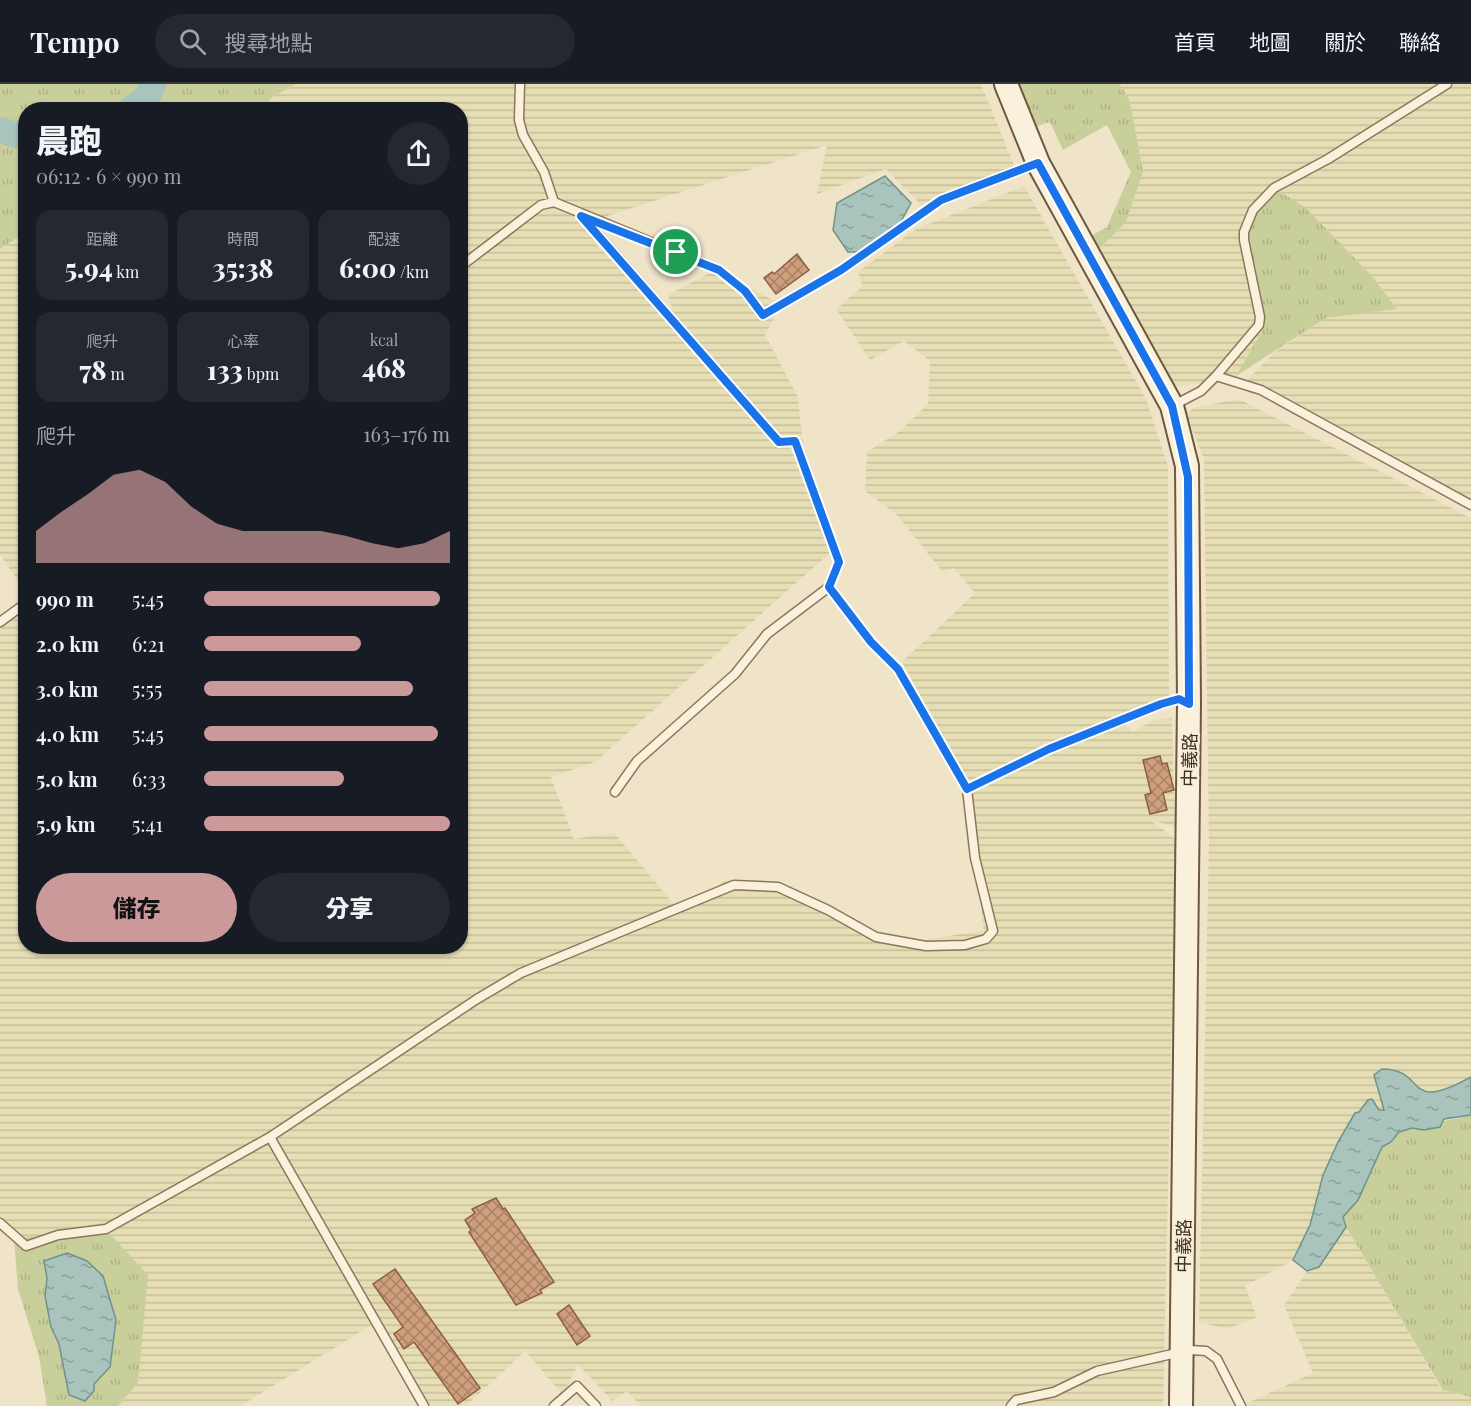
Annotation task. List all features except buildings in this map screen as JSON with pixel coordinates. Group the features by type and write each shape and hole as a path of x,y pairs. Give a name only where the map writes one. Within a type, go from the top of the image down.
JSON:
{"street":[{"name":"中義路","path":"1006,84 1038,163 1172,406 1188,477 1189,704 1181,1406"}],"lane":[{"path":"520,84 519,120 523,135 544,172 554,202"},
{"path":"1172,406 1201,391 1259,325 1260,317 1244,240 1244,232 1253,210 1274,188 1328,159 1447,84"},
{"path":"468,261 541,205 554,202 581,216 719,270 745,291 763,315 841,270 941,200 1038,163"},
{"path":"581,216 779,442 795,441 839,562 829,587 768,634 735,674 637,761 615,792"},
{"path":"1216,376 1261,390 1471,505"},
{"path":"0,1223 26,1246 58,1235 106,1229 270,1137 477,999 521,973 734,885 778,887 828,910 876,937 926,946 965,945 986,939 993,931 975,858 967,789 898,669 871,642 829,587"},
{"path":"0,622 18,609"},
{"path":"967,789 1049,749 1161,704 1179,699 1189,704"},
{"path":"270,1137 424,1406"},
{"path":"1011,1406 1016,1400 1054,1392 1097,1371 1182,1352 1206,1351 1217,1359 1241,1406"},
{"path":"554,1406 577,1386 596,1406"}],"shaded area":[{"path":"296,84 981,84 1015,168 922,206 886,169 817,194 827,145 595,220 594,242 679,330 668,295 713,271 782,304 765,335 798,397 804,455 832,551 595,762 551,777 574,839 614,833 679,910 727,880 777,885 848,927 920,940 984,931 965,776 902,662 975,593 954,568 943,572 896,514 865,491 867,452 900,431 928,404 930,361 904,341 870,360 836,309 863,286 858,272 916,229 1024,186 1146,399 1168,466 1169,698 1117,719 1133,732 1154,720 1172,718 1175,826 1152,821 1176,840 1163,1406 641,1406 627,1391 612,1401 578,1364 563,1395 525,1351 466,1406 427,1406 378,1321 240,1406 118,1406 138,1383 0,1224 0,624 18,610 18,954 468,954 468,102 269,102 272,97"},
{"path":"1120,84 1471,84 1471,506 1245,382 1275,352 1326,318 1397,309 1371,275 1306,208 1242,228 1262,298 1265,326 1236,376 1175,387 1097,251 1126,222 1143,172 1130,101"},
{"path":"18,237 18,580 0,555 0,249"},
{"path":"1239,399 1471,518 1471,1077 1449,1090 1434,1094 1421,1091 1410,1082 1376,1084 1384,1110 1379,1110 1372,1100 1355,1113 1338,1142 1323,1175 1310,1225 1293,1260 1245,1286 1257,1317 1227,1329 1199,1322 1209,843 1204,459 1186,413 1197,407"},
{"path":"1346,1227 1442,1390 1471,1397 1471,1406 1241,1406 1313,1373 1284,1305 1307,1271 1319,1267"}],"green space":[{"path":"0,84 296,84 272,97 269,102 18,102 18,237 0,249"},
{"path":"1017,84 1120,84 1130,101 1143,172 1126,222 1097,251 1089,237 1107,227 1131,172 1107,125 1063,150 1050,122 1035,127"},
{"path":"1274,188 1306,208 1371,275 1397,309 1326,318 1236,376 1265,326 1262,298 1242,228"},
{"path":"1471,1115 1471,1397 1443,1390 1346,1227 1343,1217 1358,1200 1382,1147 1391,1142 1399,1132 1412,1128 1424,1130 1443,1122"},
{"path":"107,1231 148,1275 138,1383 118,1406 47,1406 39,1357 18,1289 14,1238"}],"water":[{"path":"885,176 911,203 897,229 867,252 848,252 833,230 837,203"},
{"path":"1382,1069 1396,1071 1425,1091 1435,1092 1450,1088 1471,1077 1471,1115 1444,1119 1440,1127 1424,1130 1412,1128 1399,1132 1391,1142 1382,1147 1358,1200 1343,1217 1346,1227 1319,1267 1307,1271 1293,1260 1310,1225 1323,1175 1338,1142 1355,1113 1372,1099 1379,1110 1384,1110 1374,1075"},
{"path":"67,1253 87,1261 103,1276 116,1320 110,1367 94,1384 94,1391 85,1401 69,1395 59,1344 51,1327 45,1296 47,1278 44,1261"}],"waterway":[{"path":"140,102 148,96 153,84"},
{"path":"0,130 18,135"}],"route":[{"path":"1038,163 1172,406 1188,477 1189,704 1179,699 1161,704 1049,749 967,789 898,669 871,642 829,587 839,562 795,441 779,442 581,216 676,252 719,270 733,280 745,291 763,315 841,270 941,200 1038,163"}]}
